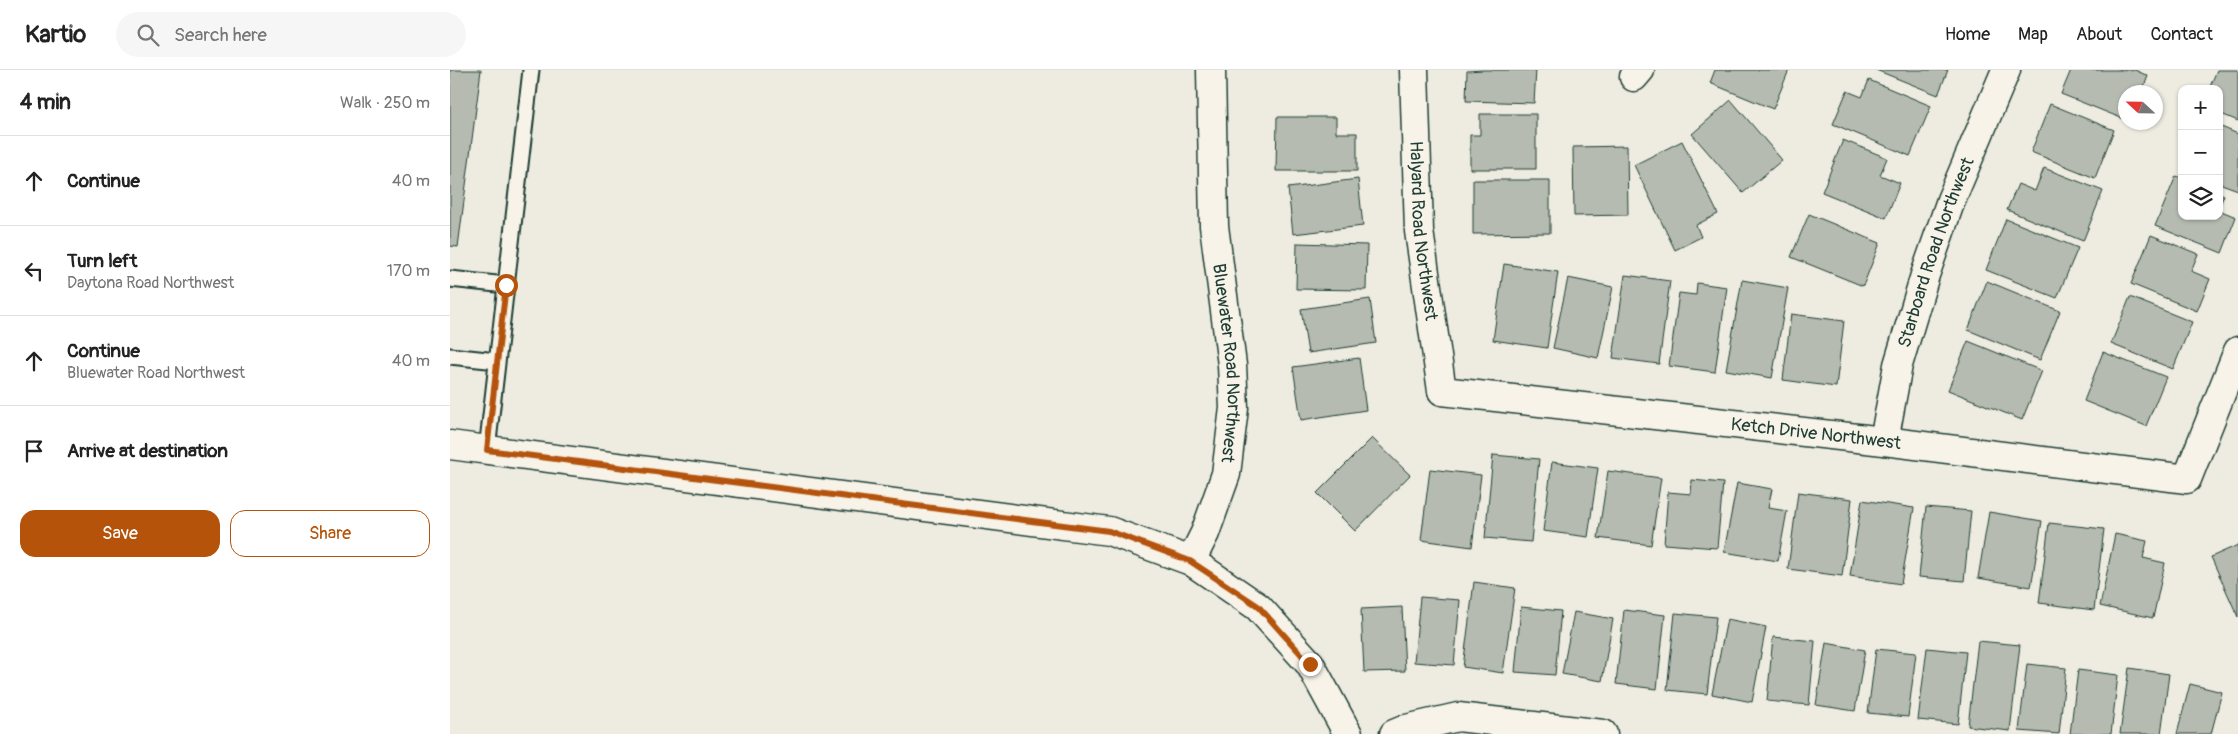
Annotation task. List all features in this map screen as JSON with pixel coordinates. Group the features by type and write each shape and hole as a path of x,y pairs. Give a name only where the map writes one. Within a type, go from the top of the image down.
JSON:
{"street":[{"name":"Bluewater Road Northwest","path":"1190,561 1205,533 1226,474 1234,408 1232,365 1214,226 1211,70"},
{"name":"Halyard Road Northwest","path":"1414,70 1419,231 1442,391"},
{"name":"Starboard Road Northwest","path":"1884,441 1898,365 1925,275 1951,200 2006,70"},
{"name":"Ketch Drive Northwest","path":"1442,391 1884,441 2188,479 2238,351"},
{"path":"450,445 1109,531 1190,561 1258,606 1310,664 1348,734"},
{"path":"1394,734 1406,729 1458,717 1603,734"}],"lane":[{"path":"487,450 531,70"},
{"path":"450,279 506,285"},
{"path":"450,356 497,361"}],"building":[{"path":"450,70 481,70 458,247 450,246"},
{"path":"1536,70 1534,103 1466,101 1467,71"},
{"path":"1715,70 1789,70 1773,109 1710,83"},
{"path":"1876,70 1948,70 1938,95"},
{"path":"2071,70 2135,70 2148,76 2145,85 2118,85 2118,117 2061,94"},
{"path":"2217,70 2238,70 2238,121 2223,115 2223,85 2211,85"},
{"path":"1869,80 1931,106 1910,156 1833,124 1847,91 1862,97"},
{"path":"1731,100 1782,160 1743,193 1692,134"},
{"path":"2050,104 2114,130 2095,178 2031,152"},
{"path":"1480,114 1536,114 1536,169 1470,169 1470,135 1480,135"},
{"path":"1277,117 1336,117 1336,133 1357,133 1357,171 1276,171"},
{"path":"2223,128 2238,134 2238,190 2223,184"},
{"path":"1843,140 1887,158 1880,175 1900,183 1886,218 1822,192"},
{"path":"1682,141 1718,214 1696,225 1701,237 1675,250 1634,165"},
{"path":"1627,146 1628,215 1574,216 1573,147"},
{"path":"2044,168 2103,191 2083,241 2007,210 2018,184 2035,191"},
{"path":"2176,176 2178,177 2178,220 2223,220 2223,212 2236,217 2222,253 2155,226"},
{"path":"1358,179 1363,226 1293,234 1288,188"},
{"path":"1473,180 1550,180 1550,233 1473,234"},
{"path":"1809,214 1880,243 1863,286 1791,257"},
{"path":"2006,219 2078,248 2057,298 1986,270"},
{"path":"2151,235 2198,254 2191,271 2210,279 2197,311 2131,284"},
{"path":"1297,243 1367,245 1366,290 1296,289"},
{"path":"1504,264 1558,272 1547,348 1493,340"},
{"path":"1625,275 1670,281 1659,364 1613,358"},
{"path":"1568,278 1613,287 1598,358 1553,348"},
{"path":"1742,280 1788,288 1772,378 1726,370"},
{"path":"1987,281 2060,311 2040,360 1968,330"},
{"path":"1697,283 1727,287 1715,372 1669,366 1679,293 1696,295"},
{"path":"2130,297 2192,322 2173,369 2111,344"},
{"path":"1370,299 1376,343 1308,353 1301,309"},
{"path":"1791,314 1844,321 1836,387 1783,380"},
{"path":"1968,341 2042,371 2022,420 1948,390"},
{"path":"2103,352 2166,377 2146,426 2084,401"},
{"path":"1359,358 1366,410 1301,420 1293,367"},
{"path":"1372,438 1410,475 1355,531 1317,493"},
{"path":"1493,455 1539,459 1531,542 1485,538"},
{"path":"1552,462 1598,468 1588,537 1543,531"},
{"path":"1430,469 1481,475 1472,547 1421,540"},
{"path":"1608,471 1661,478 1651,545 1598,538"},
{"path":"1692,480 1723,483 1717,548 1664,544 1668,492 1691,494"},
{"path":"1737,483 1772,489 1768,508 1787,511 1778,561 1724,552"},
{"path":"1798,492 1852,499 1842,576 1788,569"},
{"path":"1862,500 1914,508 1901,584 1850,576"},
{"path":"1926,507 1971,511 1964,581 1919,577"},
{"path":"1989,512 2042,521 2031,587 1978,578"},
{"path":"2049,523 2104,529 2094,610 2039,603"},
{"path":"2115,534 2147,541 2143,558 2165,563 2153,618 2100,606"},
{"path":"2238,545 2238,617 2211,557"},
{"path":"1474,582 1515,588 1503,673 1463,667"},
{"path":"1420,597 1460,600 1454,665 1414,662"},
{"path":"1402,607 1405,671 1364,672 1361,609"},
{"path":"1521,607 1561,611 1555,675 1515,672"},
{"path":"1624,610 1665,615 1657,689 1616,684"},
{"path":"1574,612 1613,619 1602,681 1562,674"},
{"path":"1675,613 1716,617 1707,694 1667,690"},
{"path":"1727,619 1766,627 1752,702 1712,694"},
{"path":"1773,637 1815,641 1809,705 1767,701"},
{"path":"1978,641 2020,645 2010,731 1968,726"},
{"path":"1826,643 1865,650 1855,711 1816,705"},
{"path":"1927,648 1966,652 1958,724 1918,720"},
{"path":"1876,649 1916,653 1908,717 1868,713"},
{"path":"2027,664 2066,668 2059,734 2019,731"},
{"path":"2129,668 2169,674 2161,734 2120,734"},
{"path":"2078,670 2118,675 2111,734 2070,734"},
{"path":"2190,684 2222,692 2211,734 2177,734"}],"route":[{"path":"506,285 487,450 1109,531 1190,561 1258,606 1310,664"}]}
